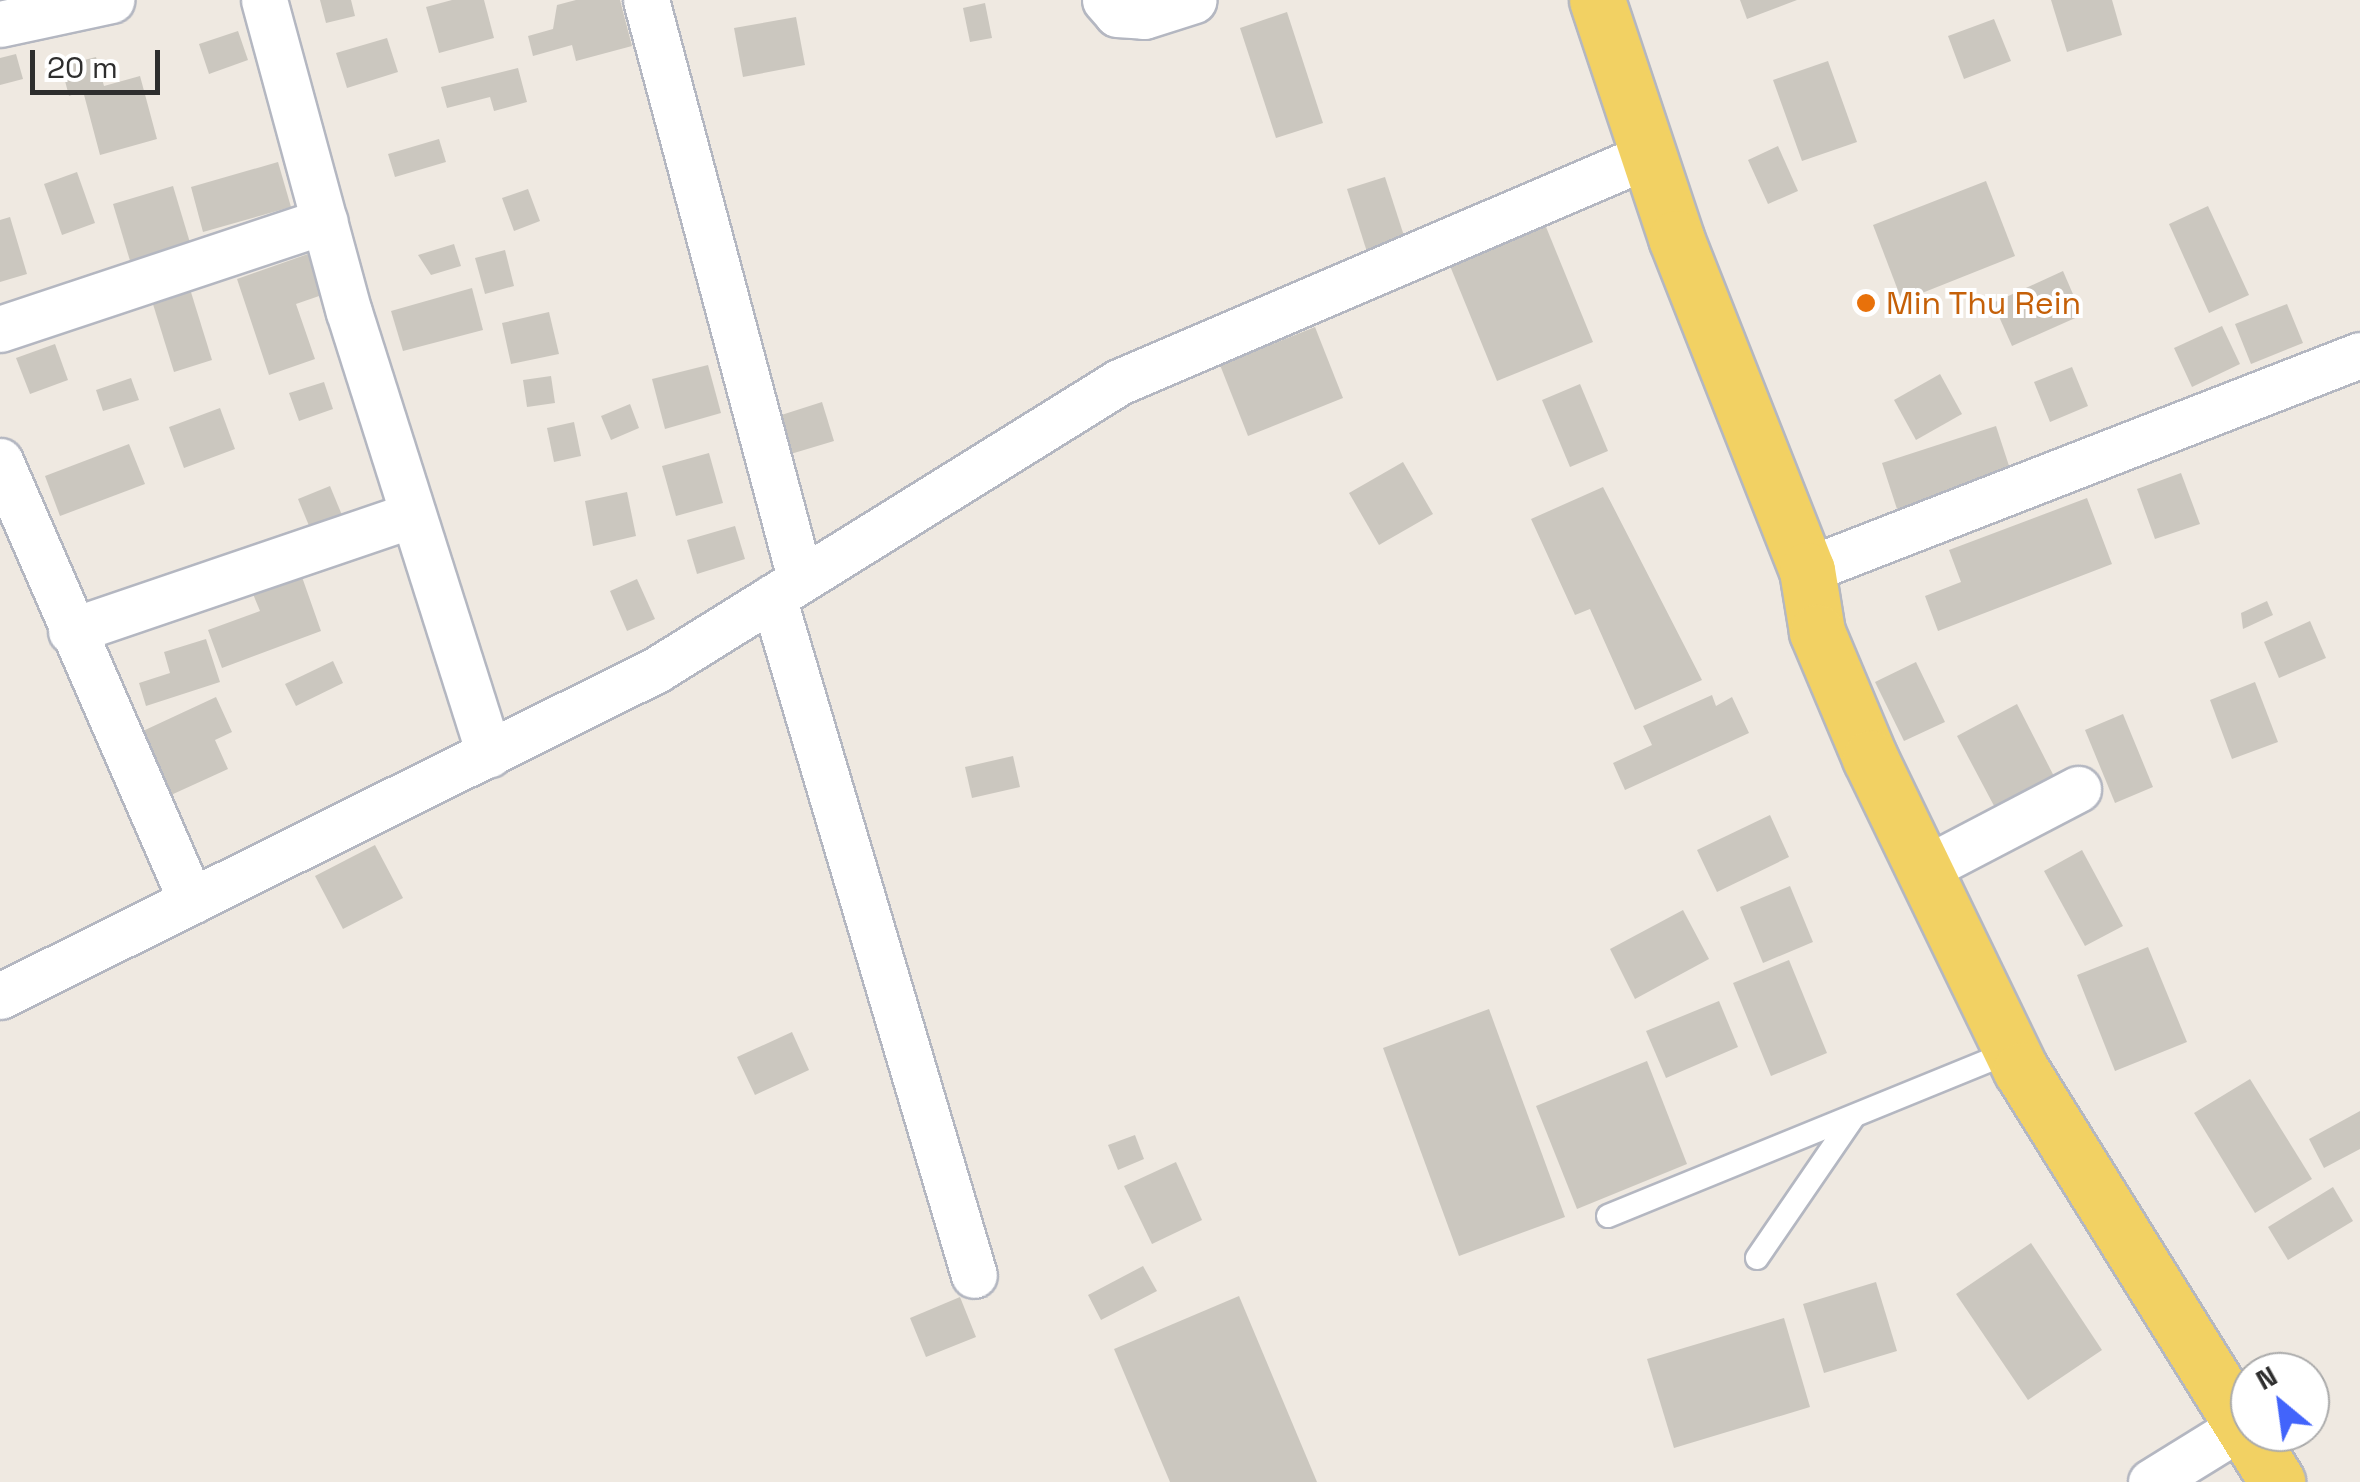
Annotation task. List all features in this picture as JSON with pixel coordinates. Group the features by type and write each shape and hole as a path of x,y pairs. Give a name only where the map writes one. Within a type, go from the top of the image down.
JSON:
{"main road":[{"path":"1597,0 1649,155 1807,570 1816,632 1924,870 2012,1051 2230,1411"},
{"path":"2257,1452 2277,1482"}],"street":[{"path":"0,24 111,0"},
{"path":"264,0 411,515 489,754"},
{"path":"646,0 787,588 974,1275"},
{"path":"1105,0 1118,14 1144,16 1194,0"},
{"path":"0,996 489,754 787,588 1118,382 1649,155"},
{"path":"0,329 324,221"},
{"path":"1807,570 2353,373"},
{"path":"0,461 191,901"},
{"path":"71,631 411,515"},
{"path":"1924,870 2078,789"},
{"path":"2151,1482 2230,1433"}],"lane":[{"path":"1608,1216 2012,1051"},
{"path":"1757,1258 1853,1118"}],"building":[{"path":"320,0 351,0 355,16 326,23"},
{"path":"452,0 484,0 494,38 439,53 426,7"},
{"path":"576,0 620,0 632,46 576,61 572,45 533,56 528,36 553,29 557,5"},
{"path":"1740,0 1797,0 1747,19"},
{"path":"2051,0 2112,0 2122,35 2067,52"},
{"path":"985,3 992,38 970,42 963,8"},
{"path":"1287,12 1323,123 1276,138 1240,28"},
{"path":"796,17 805,65 743,77 734,28"},
{"path":"1994,19 2011,61 1964,79 1948,36"},
{"path":"238,31 248,60 209,74 199,44"},
{"path":"387,38 398,72 347,88 336,53"},
{"path":"16,54 23,79 0,85 0,58"},
{"path":"96,57 104,86 140,76 157,139 100,155 83,91 69,96 61,66"},
{"path":"1828,61 1857,142 1802,161 1773,80"},
{"path":"518,68 527,102 494,111 490,97 447,108 441,87"},
{"path":"439,139 446,162 395,177 388,154"},
{"path":"1778,146 1798,191 1768,204 1748,160"},
{"path":"278,162 291,207 203,232 191,187"},
{"path":"77,172 95,223 62,235 44,184"},
{"path":"1385,177 1405,239 1367,252 1347,189"},
{"path":"1986,181 2015,256 1902,301 1873,225"},
{"path":"173,186 191,246 131,264 113,204"},
{"path":"528,189 540,221 514,231 502,198"},
{"path":"2208,206 2249,295 2209,313 2169,224"},
{"path":"10,217 27,274 0,282 0,220"},
{"path":"1544,222 1593,342 1497,381 1448,261"},
{"path":"454,244 461,266 431,275 418,255"},
{"path":"505,250 514,286 485,294 475,258"},
{"path":"308,254 322,295 296,304 315,359 269,375 237,279"},
{"path":"2063,271 2082,315 2012,346 1993,303"},
{"path":"472,288 483,330 403,351 391,311"},
{"path":"190,289 212,360 174,372 152,301"},
{"path":"2287,304 2303,343 2251,364 2235,324"},
{"path":"549,312 559,354 511,364 502,323"},
{"path":"2222,326 2240,364 2192,387 2174,348"},
{"path":"1315,327 1343,398 1248,436 1220,365"},
{"path":"55,344 68,380 30,394 16,358"},
{"path":"708,365 721,413 665,429 652,379"},
{"path":"2072,367 2088,406 2050,422 2034,382"},
{"path":"1940,374 1962,414 1916,440 1894,400"},
{"path":"551,376 555,403 527,407 523,380"},
{"path":"131,378 139,400 103,411 96,390"},
{"path":"324,382 333,409 299,421 289,393"},
{"path":"1580,384 1608,451 1570,467 1542,400"},
{"path":"822,402 834,441 784,456 772,418"},
{"path":"630,404 639,428 611,440 601,416"},
{"path":"220,408 235,449 184,468 169,427"},
{"path":"574,422 581,456 554,462 547,428"},
{"path":"1996,426 2011,472 1897,509 1882,463"},
{"path":"129,444 145,484 60,516 45,476"},
{"path":"709,453 723,503 676,516 662,466"},
{"path":"1403,462 1433,514 1379,545 1349,493"},
{"path":"2181,473 2200,524 2155,539 2137,489"},
{"path":"330,486 344,520 312,533 298,499"},
{"path":"1603,487 1702,680 1635,710 1590,609 1575,615 1531,519"},
{"path":"627,492 636,536 593,546 585,501"},
{"path":"2087,498 2112,564 1938,631 1925,596 1961,582 1949,550"},
{"path":"735,526 745,559 697,574 687,540"},
{"path":"302,577 321,631 222,668 208,630 260,611 253,594"},
{"path":"637,579 655,619 627,631 610,591"},
{"path":"2267,601 2273,615 2243,629 2241,613"},
{"path":"2310,621 2326,658 2279,678 2264,642"},
{"path":"206,639 220,682 146,706 139,683 170,673 164,652"},
{"path":"333,661 343,683 296,706 285,684"},
{"path":"1916,662 1945,722 1904,741 1875,682"},
{"path":"2255,682 2278,742 2232,759 2210,700"},
{"path":"1712,695 1716,706 1732,697 1749,733 1625,790 1613,763 1652,745 1643,726"},
{"path":"216,697 232,732 215,740 228,769 160,800 130,737"},
{"path":"2017,704 2060,788 2001,819 1957,736"},
{"path":"2123,714 2153,787 2115,803 2085,730"},
{"path":"1013,756 1020,787 972,798 965,767"},
{"path":"1770,815 1789,857 1717,892 1697,850"},
{"path":"375,845 403,898 343,929 315,876"},
{"path":"2082,850 2123,926 2085,946 2044,871"},
{"path":"1790,886 1813,942 1763,963 1740,907"},
{"path":"1683,910 1709,959 1635,999 1610,949"},
{"path":"2148,947 2187,1042 2115,1071 2077,975"},
{"path":"1789,960 1827,1053 1771,1076 1733,983"},
{"path":"1719,1001 1738,1047 1666,1078 1646,1031"},
{"path":"1489,1009 1565,1217 1459,1256 1383,1048"},
{"path":"792,1032 809,1070 755,1095 737,1057"},
{"path":"1647,1061 1687,1164 1577,1209 1536,1106"},
{"path":"2250,1079 2312,1179 2255,1213 2194,1113"},
{"path":"2360,1111 2360,1149 2324,1168 2309,1139"},
{"path":"1135,1135 1144,1159 1118,1170 1108,1145"},
{"path":"1176,1162 1202,1220 1152,1244 1124,1186"},
{"path":"2333,1187 2353,1221 2288,1260 2268,1227"},
{"path":"2031,1243 2102,1350 2028,1400 1956,1294"},
{"path":"1143,1266 1157,1291 1101,1320 1088,1295"},
{"path":"1876,1282 1897,1351 1824,1373 1803,1304"},
{"path":"1239,1296 1317,1482 1170,1482 1114,1349"},
{"path":"960,1297 976,1337 926,1357 910,1318"},
{"path":"1784,1318 1810,1407 1674,1448 1647,1359"}],"place":[{"name":"Min Thu Rein","path":"1866,303"}]}
